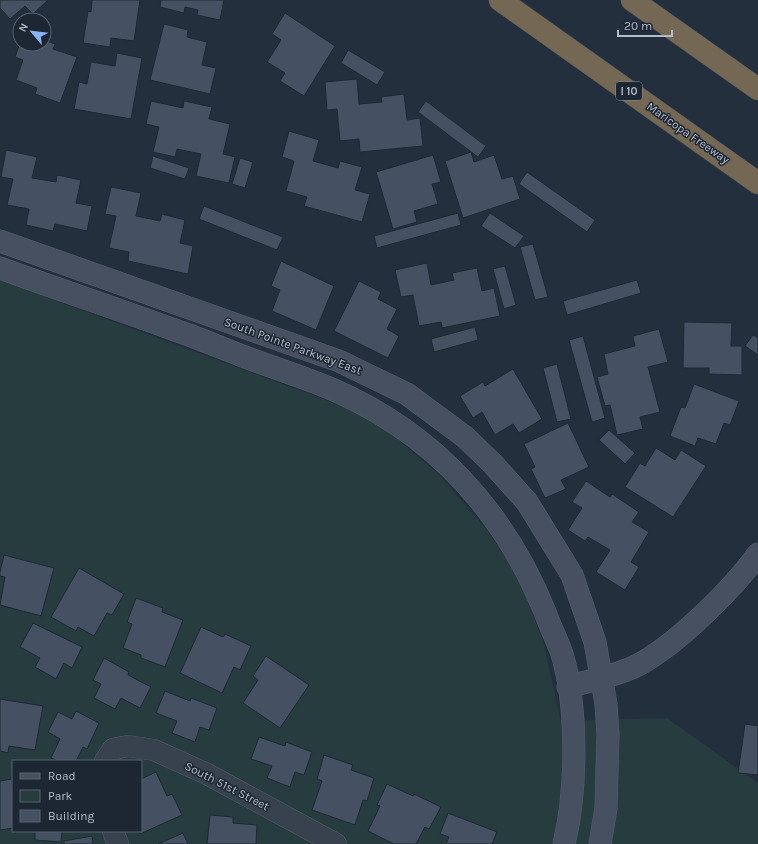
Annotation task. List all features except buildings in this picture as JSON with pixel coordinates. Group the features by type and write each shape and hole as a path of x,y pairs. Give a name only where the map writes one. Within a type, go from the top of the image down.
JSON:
{"highway":[{"name":"Maricopa Freeway","path":"500,0 758,183"},
{"path":"632,0 758,89"}],"main road":[{"name":"South Pointe Parkway East","path":"0,241 339,360 407,394 465,437 492,463 527,502 572,576 595,642 602,678 608,734 606,808 600,844"},
{"path":"0,268 174,329 334,390 395,422 421,441 451,468 477,496 511,545 538,596 559,647 573,710 570,804 564,844"},
{"path":"568,687 602,678 638,665 672,641 720,597 758,554"}],"street":[{"name":"South 51st Street","path":"109,755 128,746 154,750 207,774 336,844"},
{"path":"113,832 118,844"}],"green space":[{"path":"0,280 323,399 351,410 390,433 438,474 487,530 508,561 526,596 543,641 561,721 667,718 758,783 758,844 0,844"}]}
